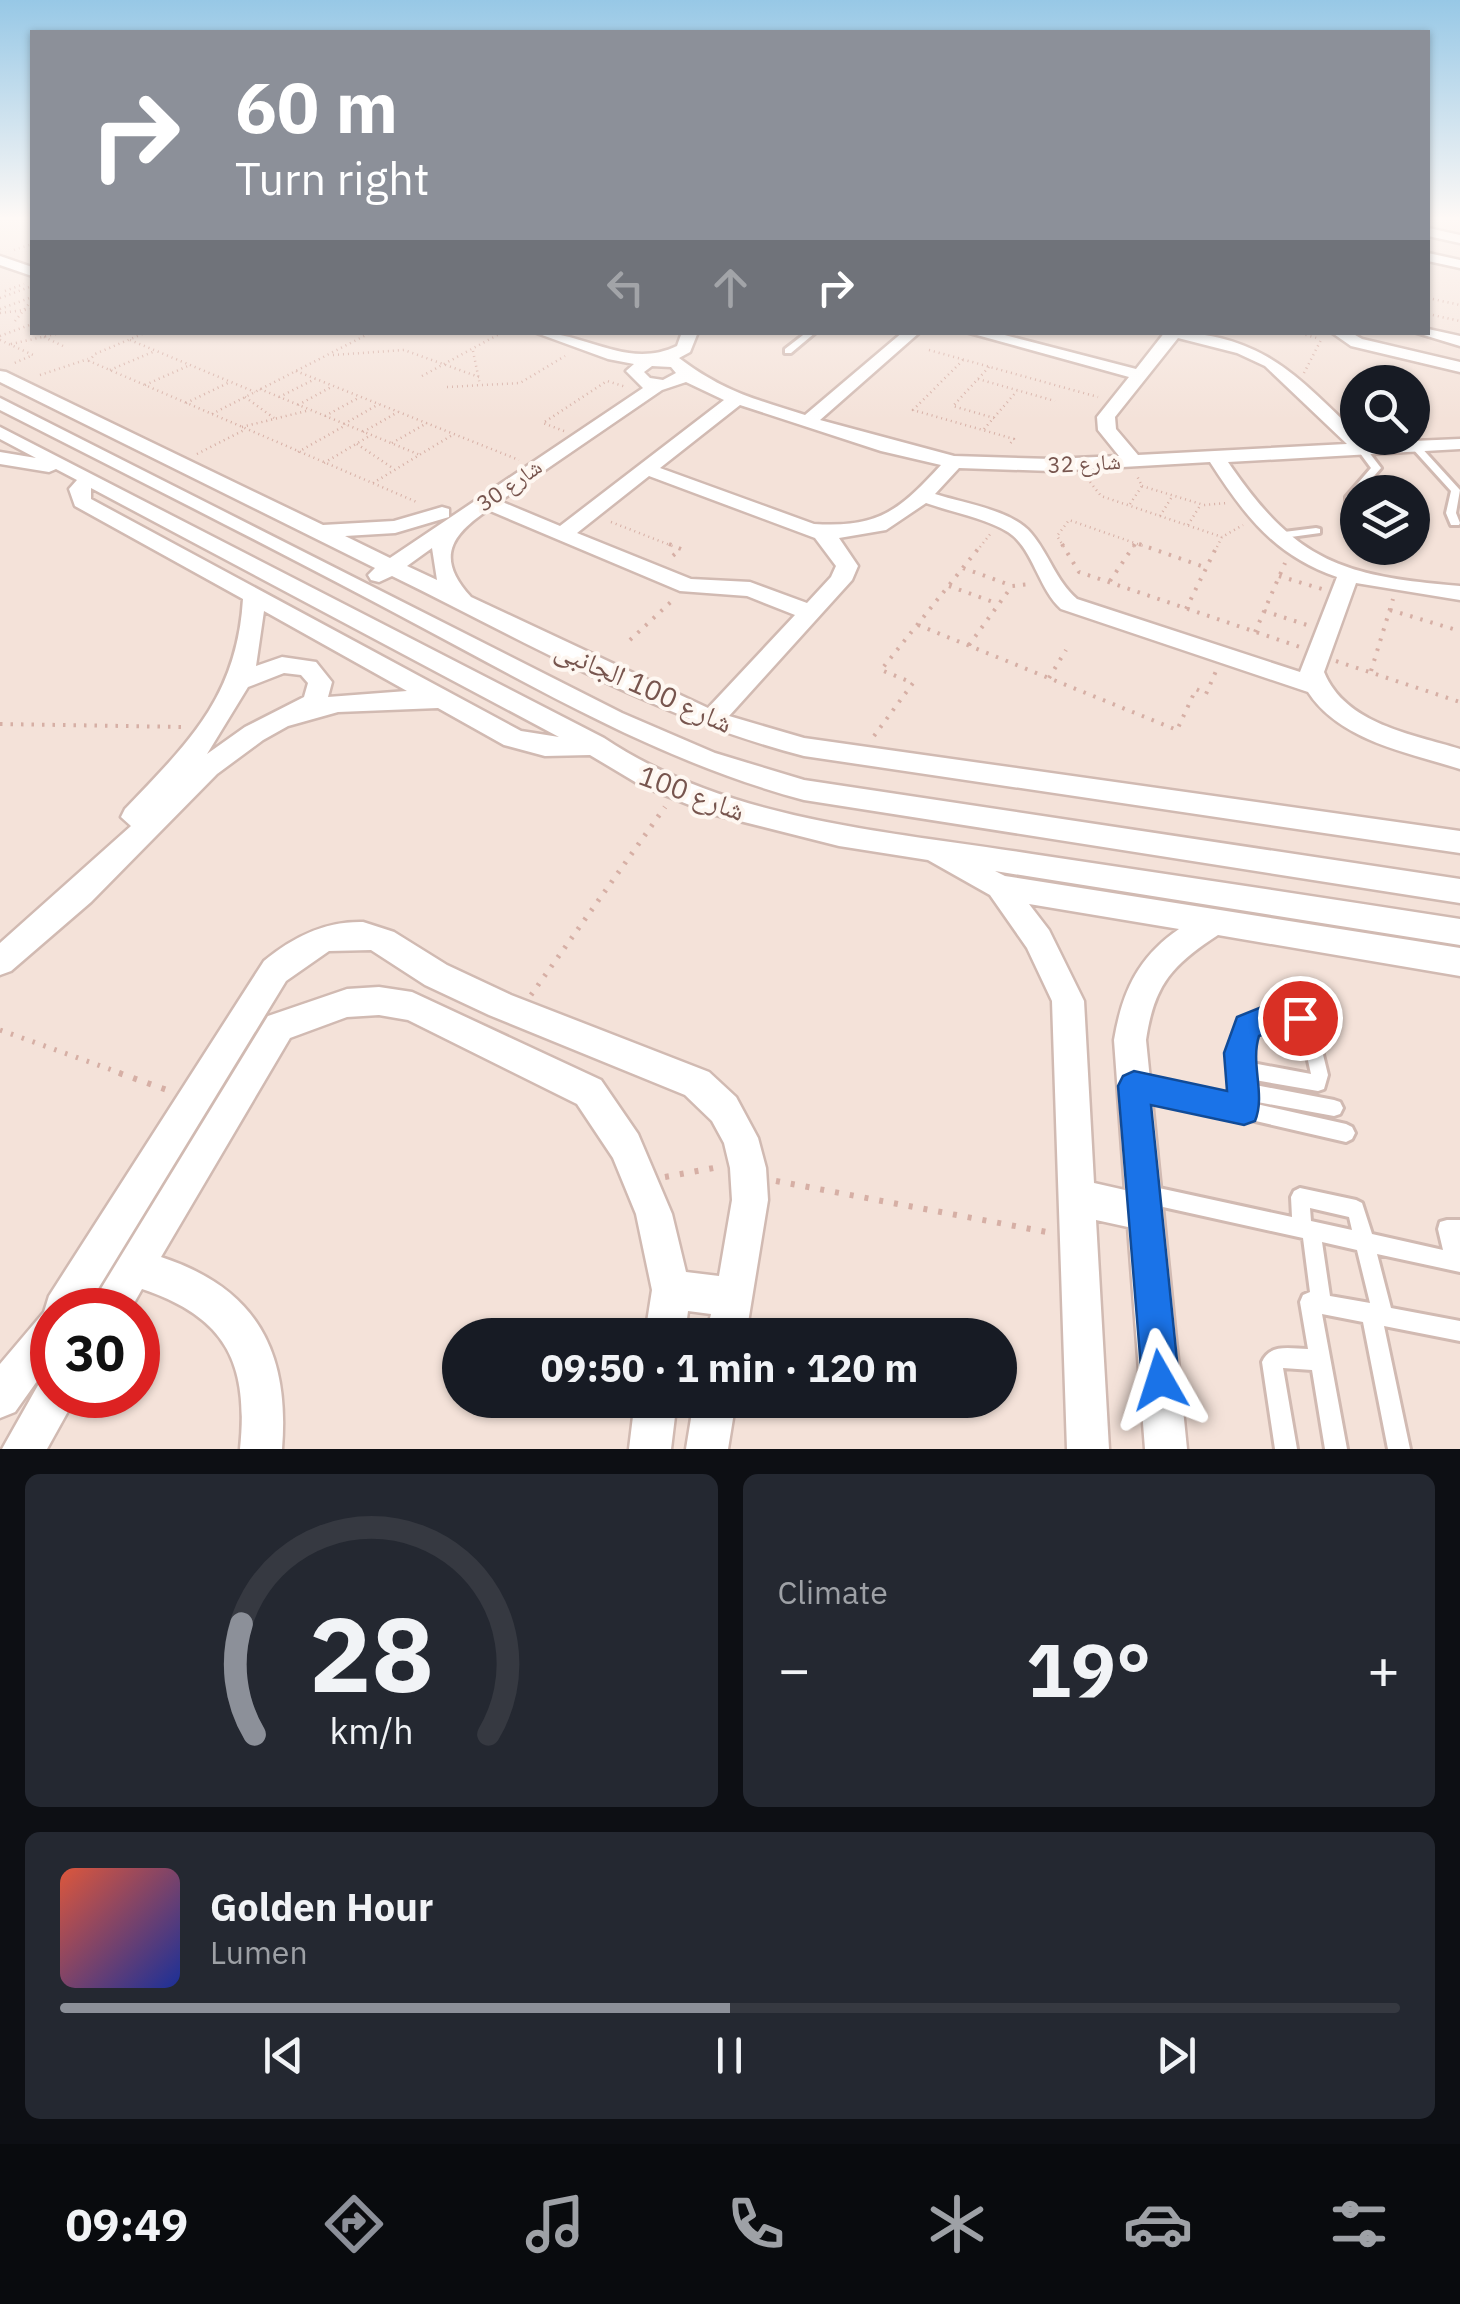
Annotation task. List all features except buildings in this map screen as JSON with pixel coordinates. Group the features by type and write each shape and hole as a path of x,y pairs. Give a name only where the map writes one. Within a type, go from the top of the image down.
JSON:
{"street":[{"path":"1430,334 1460,341"},
{"path":"550,335 614,356 642,371"},
{"name":"شارع 30","path":"354,582 448,518 642,371 684,348 689,335"},
{"path":"685,371 704,344 706,335"},
{"path":"808,422 910,335"},
{"path":"985,335 1139,374"},
{"path":"1131,461 1104,423 1116,402 1172,335"},
{"path":"1185,335 1258,356 1299,387 1340,427"},
{"path":"1343,335 1460,367"},
{"name":"شارع 32","path":"642,371 685,371 728,396"},
{"name":"شارع 32","path":"642,371 662,385 728,396 887,447 954,462 1004,466 1075,464 1340,450"},
{"name":"شارع 30","path":"448,518 485,502 685,371"},
{"name":"شارع 100 الجانبى","path":"4,383 711,720 804,747 859,756 1460,842"},
{"name":"شارع 100","path":"4,383 354,582 650,740 728,771 804,790 1460,891"},
{"path":"562,534 728,396"},
{"name":"شارع 100","path":"0,432 595,745 626,768 676,792 794,825 1460,932"},
{"name":"شارع 32","path":"1430,445 1460,444"},
{"path":"1216,456 1276,535 1345,584 1460,593"},
{"path":"0,458 81,474 82,502 528,744 564,748 595,745"},
{"path":"810,529 850,532 888,525 923,496 954,462"},
{"path":"646,468 810,529 832,541 847,566 841,580 711,720"},
{"path":"923,496 1000,522 1024,535 1049,582 1069,604 1314,686 1344,715 1460,760"},
{"path":"485,502 688,586 750,589 810,613"},
{"path":"312,529 394,528 448,518 443,540 444,571 466,604"},
{"path":"1314,686 1312,672 1345,584"},
{"path":"0,940 118,847 222,715 242,681 253,628 254,596"},
{"path":"242,681 282,664 308,668 320,682 315,701 305,711"},
{"path":"0,961 118,847 222,755 261,730 305,711 359,701 444,700"},
{"path":"626,768 650,740"},
{"path":"927,848 1000,887 1460,962"},
{"path":"1000,887 1038,939 1068,1001 1088,1449"},
{"path":"1166,1449 1130,1040 1134,1007 1145,980 1162,957 1212,923"},
{"path":"77,1288 274,970 303,947 335,936 367,935 393,946 435,974 696,1084 718,1100 738,1130 750,1169 729,1318"},
{"path":"412,1006 435,974"},
{"path":"244,1020 279,1027 346,1002 412,1006 589,1092 609,1116 642,1181 666,1251 672,1290 668,1318"},
{"path":"121,1288 279,1027"},
{"path":"589,1092 610,1050"},
{"path":"1079,1198 1144,1203"},
{"path":"134,1266 196,1289 231,1317 255,1360 266,1415 261,1449"},
{"path":"672,1290 733,1296"},
{"path":"0,1396 30,1357"},
{"path":"23,1449 42,1418"},
{"path":"650,1449 654,1418"},
{"path":"707,1449 713,1418"}],"lane":[{"path":"788,351 808,335"},
{"path":"1366,455 1376,468 1370,475"},
{"path":"1423,455 1456,491 1451,513 1455,524"},
{"path":"1276,535 1316,531"},
{"path":"1240,1069 1318,1082 1320,1075 1308,1023 1274,1015 1259,1018 1240,1038 1240,1069 1243,1100"},
{"path":"1134,1086 1334,1108"},
{"path":"1243,1100 1346,1133"},
{"path":"1321,1302 1298,1202 1305,1196 1356,1208 1367,1242 1398,1449"},
{"path":"1144,1203 1307,1229 1457,1262 1447,1229 1460,1229"},
{"path":"1336,1449 1310,1302 1460,1331"},
{"path":"1286,1449 1272,1362 1277,1358 1318,1360"}],"path":[{"path":"3,290 29,285"},
{"path":"0,298 30,285"},
{"path":"3,290 12,294"},
{"path":"1430,298 1460,305"},
{"path":"0,311 30,300"},
{"path":"15,321 30,302"},
{"path":"0,311 30,310"},
{"path":"1430,314 1460,321"},
{"path":"0,338 30,325"},
{"path":"10,344 52,335"},
{"path":"4,383 88,359 140,335"},
{"path":"212,414 366,335"},
{"path":"422,376 497,335"},
{"path":"1308,335 1334,335"},
{"path":"44,337 63,346"},
{"path":"0,338 34,356 4,383"},
{"path":"1299,387 1320,338"},
{"path":"129,340 255,392"},
{"path":"447,387 520,383 581,346"},
{"path":"473,348 480,385"},
{"path":"328,355 404,350 478,377"},
{"path":"929,350 1116,402"},
{"path":"110,370 155,351"},
{"path":"88,359 448,518"},
{"path":"963,360 913,410 1014,439 1001,456 1004,466"},
{"path":"144,385 190,365"},
{"path":"989,367 953,406 994,418"},
{"path":"296,371 520,460"},
{"path":"564,431 543,423 607,381 642,371"},
{"path":"279,397 315,379"},
{"path":"978,380 1055,402"},
{"path":"186,403 230,382"},
{"path":"298,405 333,386"},
{"path":"260,390 420,455"},
{"path":"983,430 1017,391"},
{"path":"245,397 275,418"},
{"path":"325,416 360,397"},
{"path":"298,452 378,404"},
{"path":"178,464 244,428 310,410"},
{"path":"363,432 398,412"},
{"path":"392,444 426,423"},
{"path":"373,483 454,434"},
{"path":"324,462 371,435"},
{"path":"357,444 395,470"},
{"path":"1131,461 1142,486 1201,504 1247,501"},
{"path":"1075,464 1102,496 1222,537"},
{"path":"1128,506 1142,486"},
{"path":"1160,516 1173,496"},
{"path":"1188,526 1201,504"},
{"path":"588,513 680,549"},
{"path":"1206,568 1069,520 1057,536 1080,572 1255,632 1322,647"},
{"path":"859,756 913,683 882,670 1000,522"},
{"path":"1186,608 1222,537 1244,524 1276,535 1279,576 1255,632"},
{"path":"1110,582 1136,543"},
{"path":"963,568 1012,586 1049,582"},
{"path":"1279,576 1345,584"},
{"path":"1370,672 1394,594 1391,585"},
{"path":"630,640 688,586"},
{"path":"949,586 998,604"},
{"path":"968,646 1012,586"},
{"path":"1390,610 1460,631"},
{"path":"1264,611 1370,672 1460,702"},
{"path":"918,625 1177,730 1196,690 1206,694 1222,658"},
{"path":"1048,678 1066,650"},
{"path":"0,724 187,726 222,715"},
{"path":"520,1011 676,792"},
{"path":"0,1030 194,1100"},
{"path":"642,1181 750,1169 1081,1238"}],"shaded area":[{"path":"0,285 30,285 30,335 1430,335 1430,285 1460,285 1460,1449 0,1449"}],"route":[{"path":"1160,1380 1134,1086 1244,1110 1240,1038 1259,1018 1300,1018"}]}
